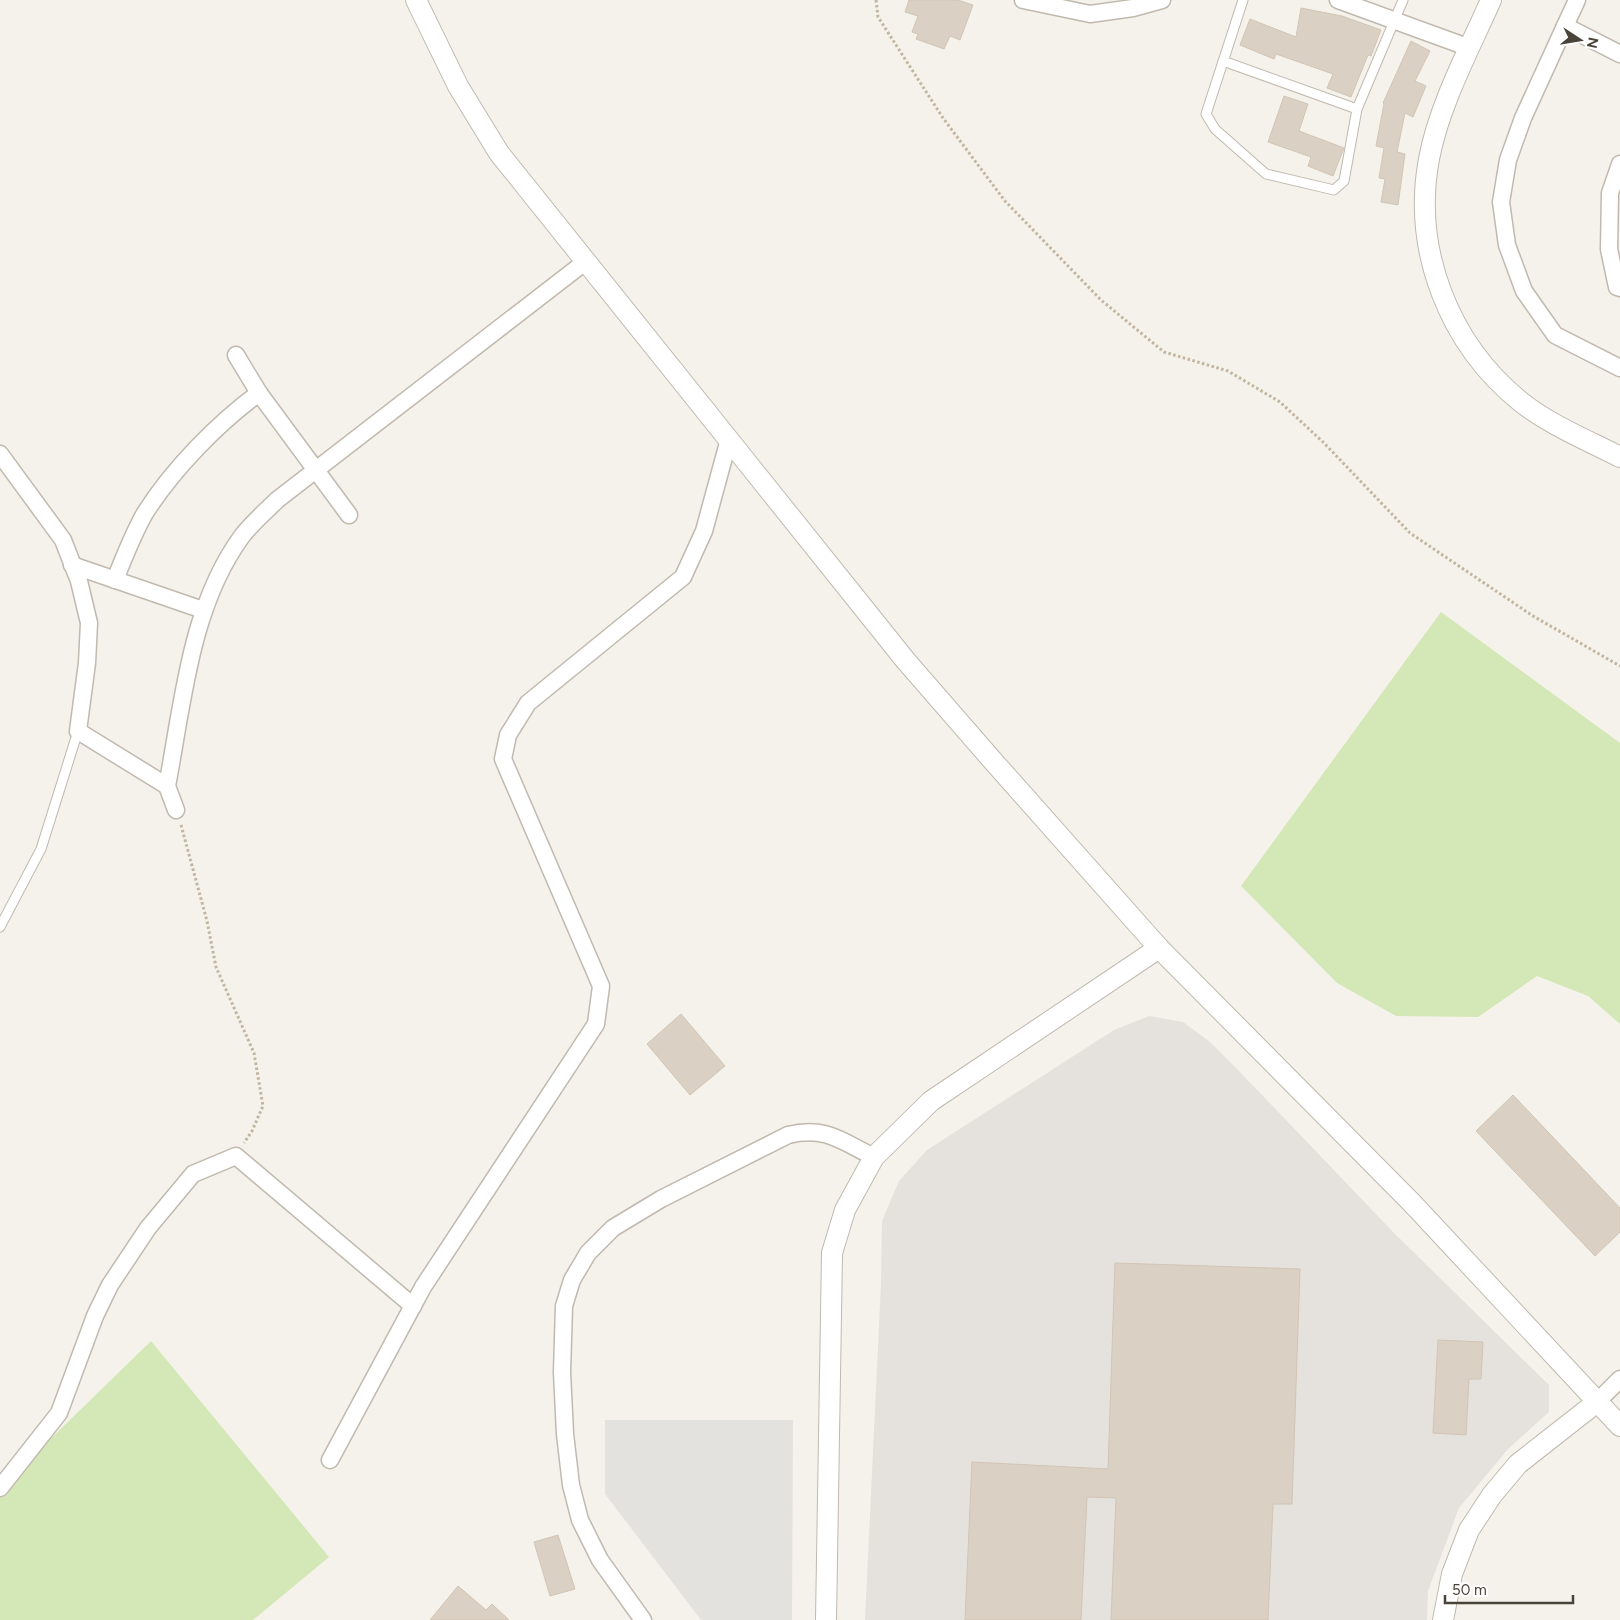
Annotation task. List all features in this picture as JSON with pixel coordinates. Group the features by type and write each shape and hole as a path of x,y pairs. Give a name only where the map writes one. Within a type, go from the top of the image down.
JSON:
{"street":[{"path":"416,0 458,86 499,153 906,661 1159,948 1412,1203 1620,1426"},
{"path":"1023,0 1090,14 1133,8 1162,0"},
{"path":"1338,0 1470,48"},
{"path":"1491,0 1438,124 1429,159 1425,194 1427,226 1435,273 1449,313 1469,348 1492,377 1522,403 1556,425 1620,457"},
{"path":"1577,0 1523,118 1508,160 1501,202 1507,245 1524,291 1555,334 1620,368"},
{"path":"1565,26 1620,54"},
{"path":"1620,164 1610,193 1609,249 1617,287 1620,288"},
{"path":"176,810 167,786 203,610 221,570 242,535 276,500 585,262"},
{"path":"236,355 258,393 349,515"},
{"path":"115,580 145,513 167,483 201,444 241,406 258,393"},
{"path":"330,1460 423,1287 596,1024 601,986 503,760 508,735 528,703 683,577 704,531 729,439"},
{"path":"0,454 63,540 89,622 88,663 78,731 167,786"},
{"path":"72,565 203,610"},
{"path":"826,1620 832,1253 845,1210 874,1157 931,1101 1159,948"},
{"path":"643,1620 600,1560 580,1520 572,1485 564,1434 562,1372 564,1306 572,1280 588,1253 613,1228 661,1200 788,1135 806,1131 824,1132 874,1157"},
{"path":"0,1488 59,1413 95,1316 110,1285 148,1228 193,1174 236,1156 413,1306"},
{"path":"1443,1620 1452,1574 1469,1530 1492,1495 1518,1464 1597,1402 1620,1379"}],"lane":[{"path":"1243,0 1206,114 1215,129 1266,174 1334,190 1344,181 1357,109 1403,0"},
{"path":"1223,61 1357,109"},
{"path":"0,927 41,850 78,731"}],"path":[{"path":"876,0 878,17 943,118 1005,201 1101,300 1164,352 1228,371 1280,402 1324,443 1410,533 1533,616 1620,666"},
{"path":"176,810 207,921 216,967 254,1053 263,1106 252,1131 236,1156"}],"shaded area":[{"path":"1149,1016 1183,1022 1210,1042 1394,1233 1549,1385 1549,1412 1508,1449 1459,1508 1428,1591 1427,1620 865,1620 881,1284 882,1221 899,1181 927,1150 1114,1030"},
{"path":"605,1420 793,1420 792,1620 701,1620 605,1494"}],"green space":[{"path":"1441,612 1620,743 1620,1024 1588,996 1537,976 1478,1017 1396,1016 1337,983 1241,886"},
{"path":"151,1341 329,1557 253,1620 0,1620 0,1488"}],"building":[{"path":"909,0 958,0 973,5 960,40 950,36 944,49 916,39 918,34 912,32 918,16 905,12"},
{"path":"1301,8 1342,16 1381,30 1371,56 1368,55 1351,97 1327,88 1333,74 1276,54 1274,59 1240,45 1250,19 1296,37"},
{"path":"1411,41 1430,51 1415,81 1426,86 1413,117 1405,113 1397,152 1405,154 1398,205 1381,202 1385,179 1379,178 1384,148 1376,146 1383,103"},
{"path":"1284,96 1308,104 1299,131 1344,148 1333,176 1308,166 1311,157 1268,142"},
{"path":"681,1014 725,1066 690,1095 647,1044"},
{"path":"1513,1095 1620,1208 1620,1232 1595,1256 1476,1131"},
{"path":"1115,1263 1300,1269 1292,1504 1273,1504 1268,1620 1111,1620 1116,1498 1087,1497 1081,1620 965,1620 972,1462 1108,1469"},
{"path":"1438,1340 1483,1342 1481,1379 1469,1379 1466,1435 1433,1433"},
{"path":"558,1535 575,1589 550,1596 534,1542"},
{"path":"458,1586 486,1610 492,1604 509,1620 430,1620"}]}
